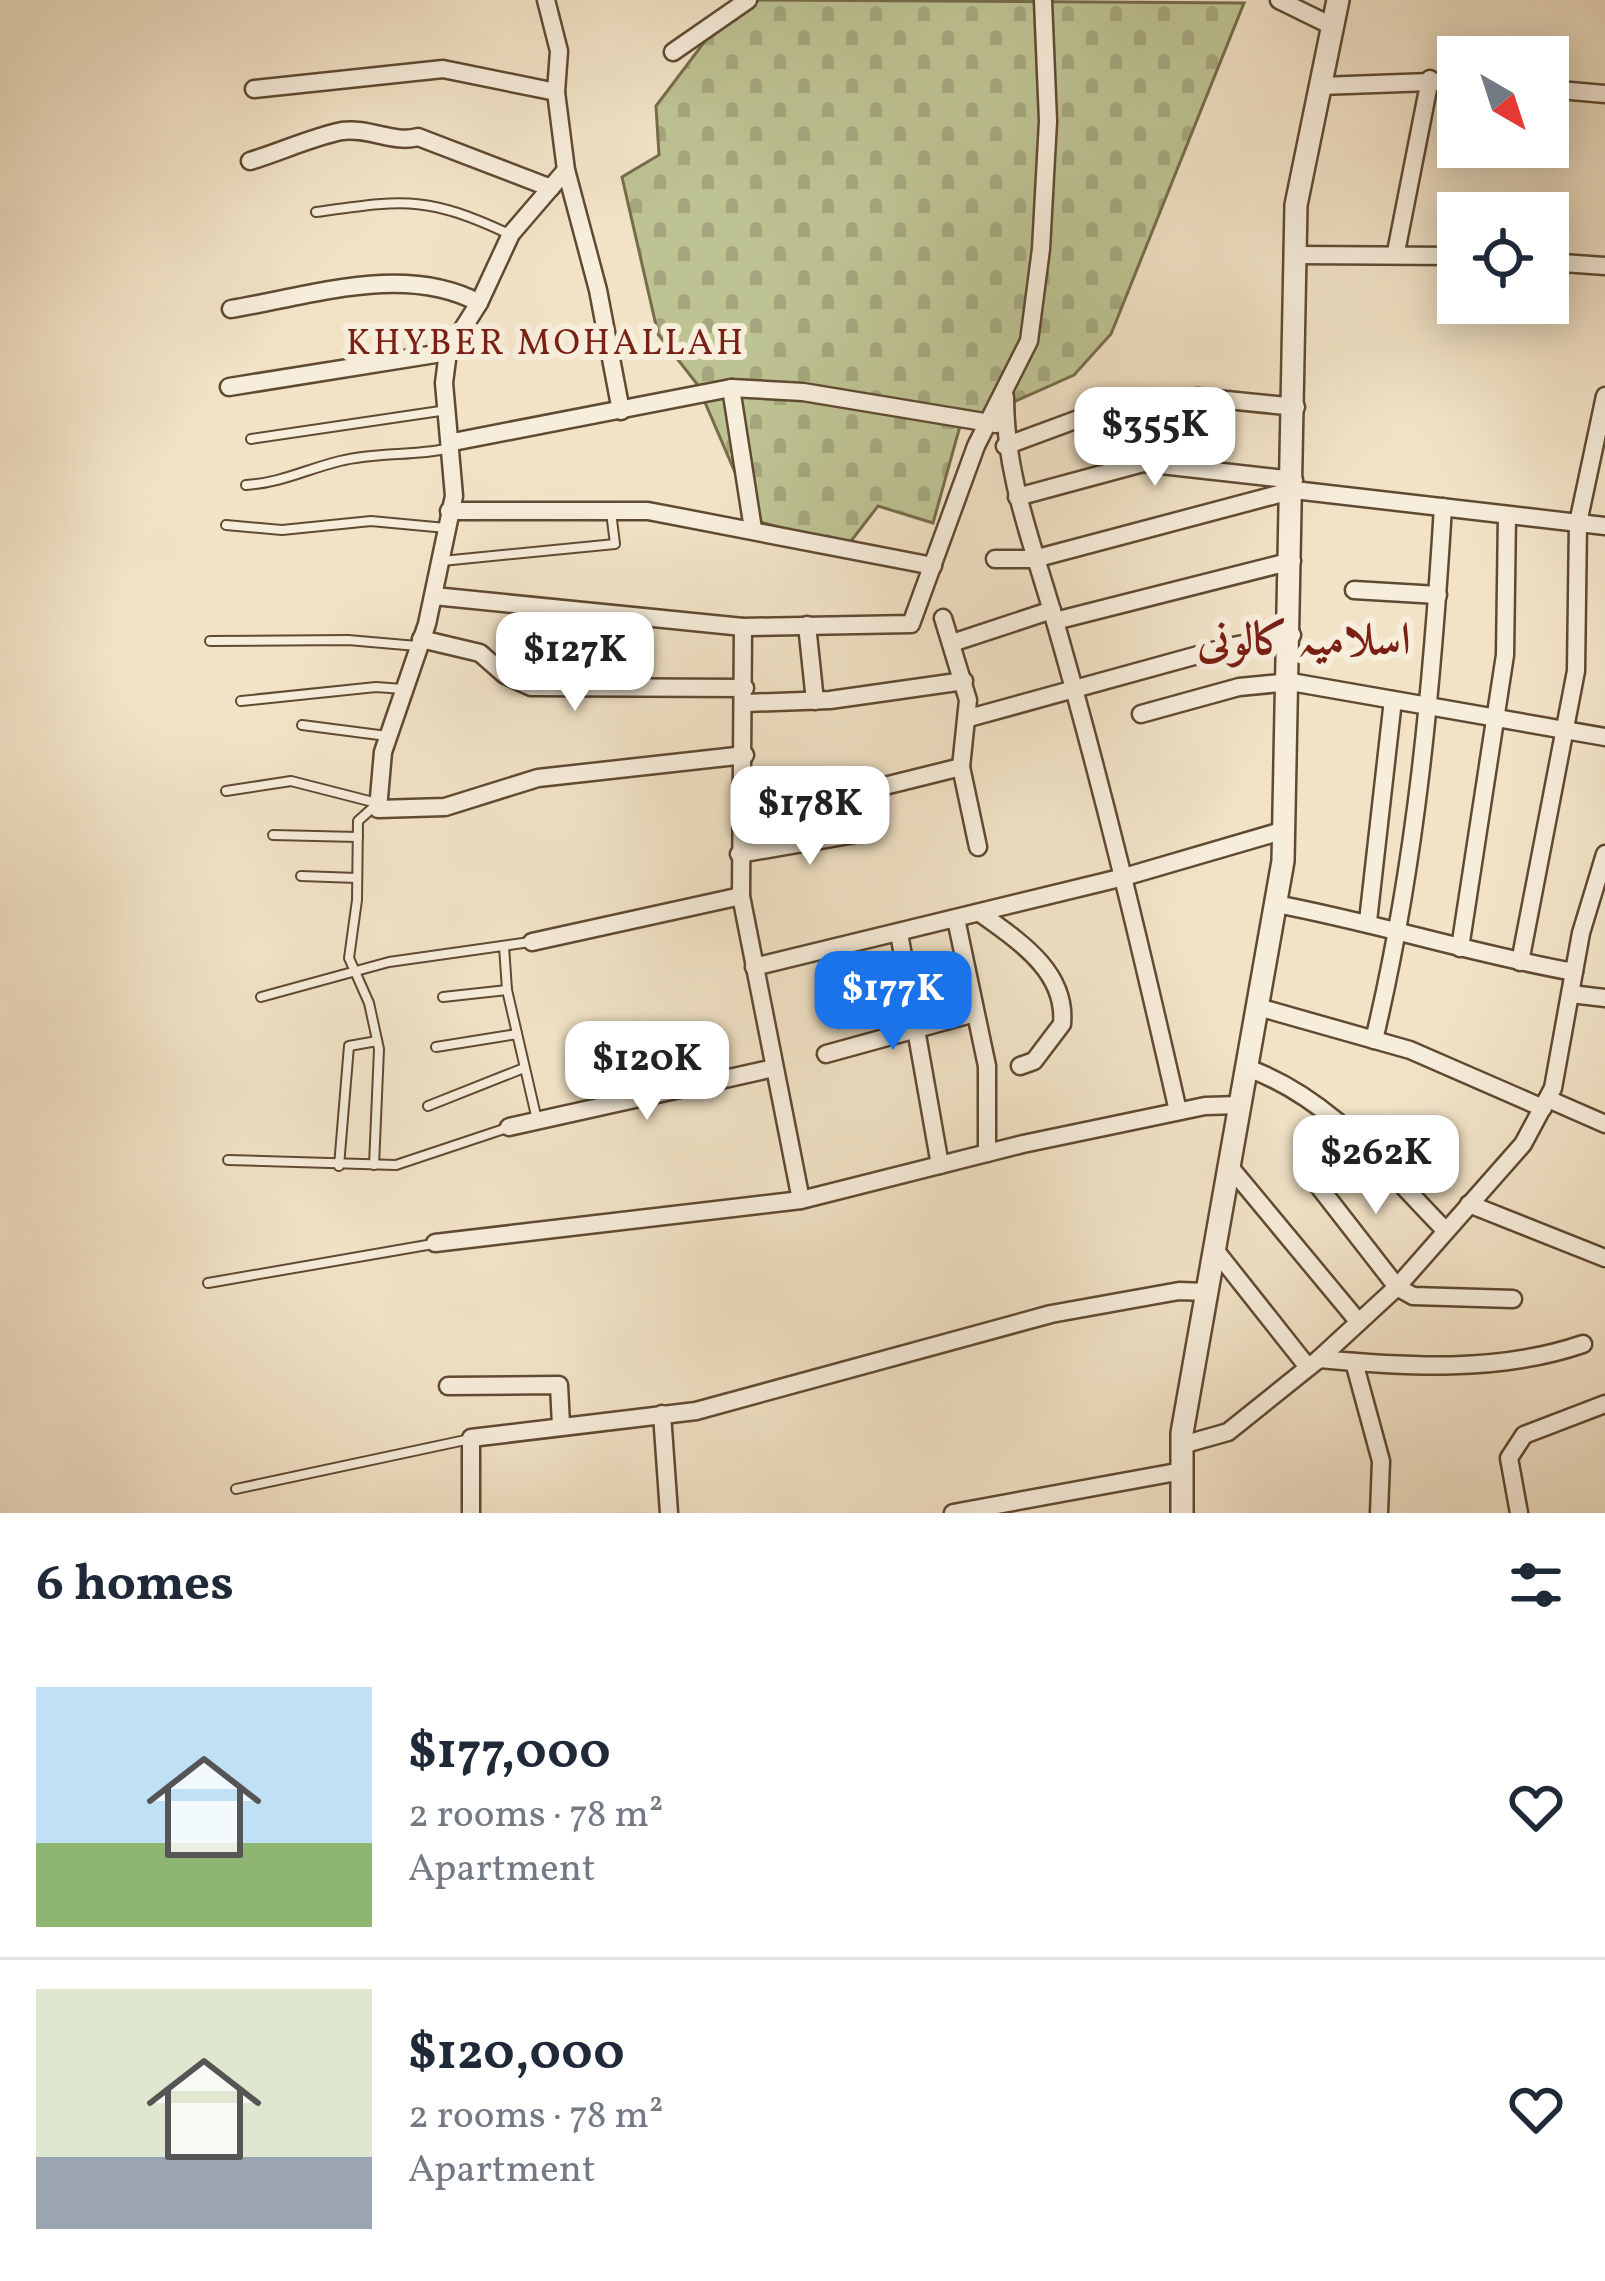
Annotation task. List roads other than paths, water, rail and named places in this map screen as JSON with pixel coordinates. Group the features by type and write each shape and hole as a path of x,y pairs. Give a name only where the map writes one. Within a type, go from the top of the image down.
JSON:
{"street":[{"path":"546,0 559,51 556,92 566,170 598,290 621,411"},
{"path":"673,52 748,0"},
{"path":"434,596 742,627 911,624 1029,341 1041,249 1048,77 1042,0"},
{"path":"1279,0 1334,27"},
{"path":"1182,1513 1182,1445 1285,830 1296,205 1338,0"},
{"path":"254,89 443,69 556,92"},
{"path":"1396,252 1430,79"},
{"path":"1320,86 1437,80"},
{"path":"1569,91 1605,94"},
{"path":"250,161 342,131 369,130 408,140 418,137 550,188"},
{"path":"566,170 511,234 479,303 448,352 453,445 442,561 389,736 378,809 445,808 538,778 745,755"},
{"path":"1296,255 1437,255"},
{"path":"1569,263 1605,266"},
{"path":"231,309 384,284 438,285 479,303"},
{"path":"229,387 448,352"},
{"path":"453,445 730,388 802,392 997,424"},
{"path":"730,388 752,529"},
{"path":"1520,962 1561,729 1576,670 1578,523 1605,396"},
{"path":"1197,398 1296,406"},
{"path":"1005,446 1100,411"},
{"path":"997,424 1124,877 1178,1111"},
{"path":"1017,497 1143,463 1443,508 1605,526"},
{"path":"995,560 1034,559 1294,485"},
{"path":"1374,1040 1400,931 1431,706 1443,508"},
{"path":"448,520 648,511 933,566"},
{"path":"1460,948 1504,655 1507,515"},
{"path":"952,644 1053,615 1292,561"},
{"path":"1354,590 1438,595"},
{"path":"943,618 964,681 969,718 961,767 978,847"},
{"path":"807,626 815,701"},
{"path":"742,627 746,695 741,896 801,1199"},
{"path":"969,718 1226,646 1292,635"},
{"path":"420,643 480,652 505,675 531,687 815,701 964,681"},
{"path":"1141,714 1239,687 1291,682 1605,737"},
{"path":"1368,921 1393,700"},
{"path":"844,796 961,767"},
{"path":"754,967 1124,877 1285,830"},
{"path":"739,854 872,831"},
{"path":"1182,1445 1228,1432 1313,1362 1396,1287 1522,1144 1545,1104 1605,854"},
{"path":"532,942 741,896"},
{"path":"1276,904 1368,921 1460,948 1574,972"},
{"path":"980,913 1036,956 1060,999 1062,1024 1034,1061 1020,1066"},
{"path":"956,919 987,1066 987,1153"},
{"path":"898,933 940,1165"},
{"path":"847,999 966,968"},
{"path":"1571,994 1605,998"},
{"path":"1258,1007 1374,1040 1605,1124"},
{"path":"826,1054 975,1013"},
{"path":"509,1127 774,1068"},
{"path":"1247,1068 1285,1081 1323,1106 1445,1230"},
{"path":"434,1244 801,1199 1178,1111 1241,1106"},
{"path":"1230,1167 1357,1320"},
{"path":"1313,1179 1396,1287 1413,1296 1513,1299"},
{"path":"1469,1204 1605,1258"},
{"path":"1216,1251 1313,1362 1472,1365 1545,1357 1583,1344"},
{"path":"471,1513 471,1438 696,1412 1051,1314 1179,1291 1208,1292"},
{"path":"1354,1362 1381,1461 1379,1513"},
{"path":"448,1386 560,1384 561,1425"},
{"path":"1519,1513 1509,1458 1524,1435 1605,1404"},
{"path":"662,1414 669,1513"},
{"path":"953,1513 1182,1471"}],"lane":[{"path":"316,212 410,200 451,207 511,234"},
{"path":"251,439 448,410"},
{"path":"246,484 290,480 337,462 404,449 429,452 453,445"},
{"path":"442,561 615,544 611,511"},
{"path":"226,525 282,530 371,521 448,520"},
{"path":"210,641 420,643"},
{"path":"242,701 376,687 405,689"},
{"path":"302,725 389,736"},
{"path":"226,791 290,781 378,803"},
{"path":"374,1166 377,1042 349,958 358,878 358,821 378,803"},
{"path":"273,835 358,837"},
{"path":"301,876 358,878"},
{"path":"261,997 389,962 532,942"},
{"path":"504,946 507,990 537,1121"},
{"path":"442,997 507,990"},
{"path":"436,1047 517,1034"},
{"path":"339,1166 349,1046 377,1042"},
{"path":"428,1106 524,1068"},
{"path":"228,1160 397,1165 509,1127"},
{"path":"208,1283 434,1244"},
{"path":"236,1489 471,1438"}],"district":[{"name":"KHYBER MOHALLAH","path":"546,345"},
{"name":"اسلامیہ کالونی","path":"1304,642"}]}
